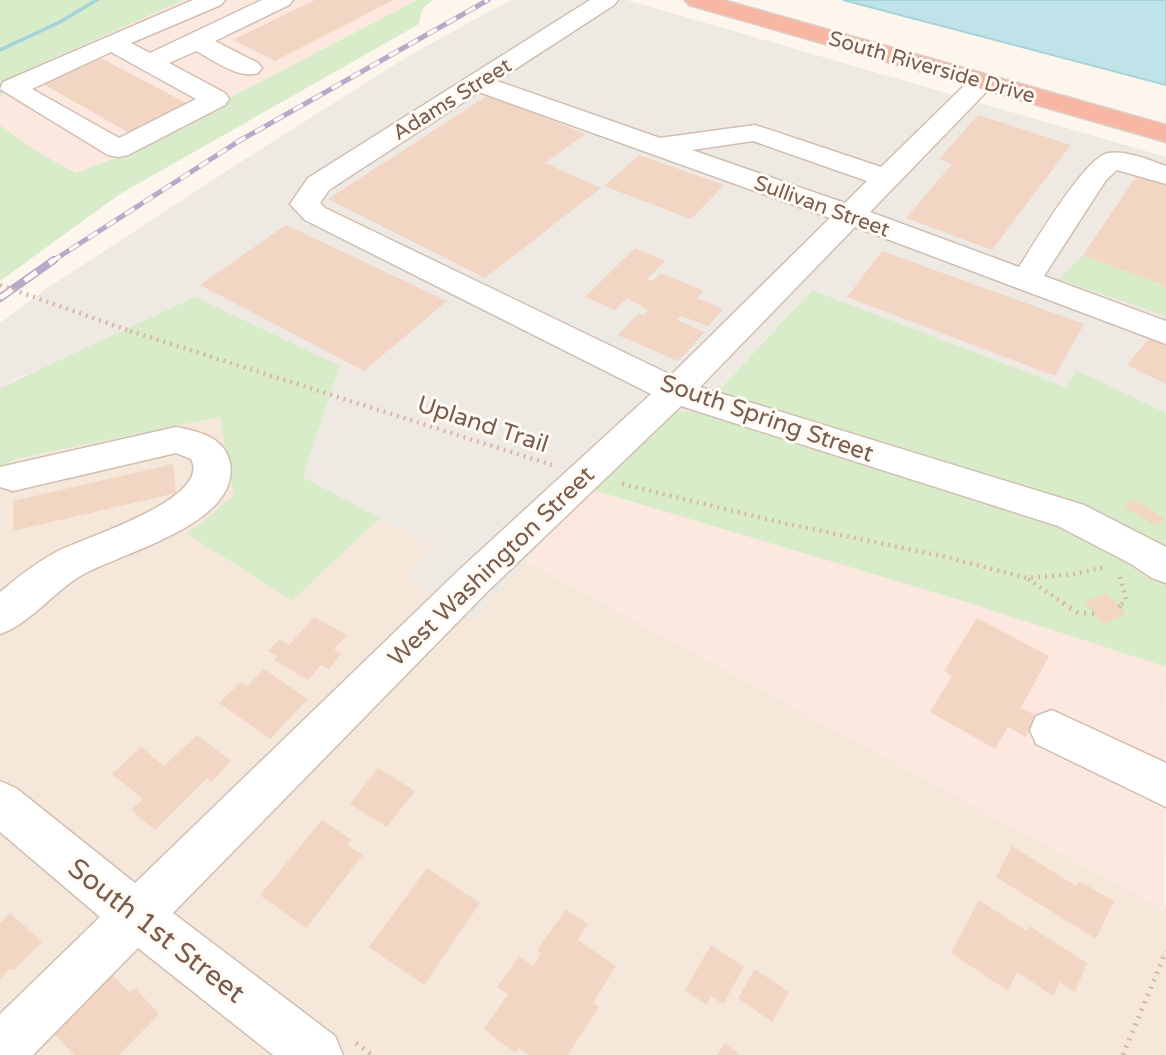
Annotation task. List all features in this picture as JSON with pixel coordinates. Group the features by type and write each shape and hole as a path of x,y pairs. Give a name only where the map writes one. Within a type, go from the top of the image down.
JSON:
{"highway":[{"name":"South Riverside Drive","path":"698,0 1166,134"}],"street":[{"path":"112,42 216,99 117,149 12,88 112,42 214,0"},
{"path":"149,63 281,0"},
{"name":"Adams Street","path":"305,204 318,184 607,0"},
{"path":"161,22 249,68"},
{"name":"West Washington Street","path":"0,1051 474,580 676,391 982,82"},
{"name":"Sullivan Street","path":"477,83 850,215 1166,333"},
{"path":"659,146 755,133 887,178"},
{"path":"1026,280 1095,175 1111,161 1132,164 1166,175"},
{"name":"South Spring Street","path":"305,204 315,214 676,391 808,435 1071,515 1145,553 1166,567"},
{"path":"0,617 70,562 125,540 192,505 206,487 213,470 211,457 201,447 176,440 13,477"},
{"path":"1052,730 1166,786"},
{"name":"South 1st Street","path":"0,803 137,916 316,1055"}],"path":[{"name":"Upland Trail","path":"0,285 130,331 584,475 783,523 942,556 1027,578 1074,574 1109,565 1121,578 1126,592 1126,600 1119,607"},
{"path":"1027,578 1078,613 1095,614"},
{"path":"1123,1055 1166,951"}],"shaded area":[{"path":"184,0 417,0 112,159 76,173 38,152 0,125 0,98 18,74"},
{"path":"511,0 627,0 1166,157 1166,413 1077,370 1065,388 812,290 698,411 590,489 472,622 407,577 433,547 303,477 340,366 24,375 0,388 0,323 46,289 239,163 410,55"},
{"path":"221,417 234,495 187,534 292,601 380,518 434,547 471,622 526,561 1163,909 1166,905 1166,1055 0,1055 0,469 15,459"},
{"path":"590,489 969,603 1166,667 1164,910 526,561"}],"green space":[{"path":"0,0 184,0 18,74 0,98"},
{"path":"417,0 435,0 423,9 419,24 120,194 0,281 0,125 38,152 76,173 112,159"},
{"path":"1083,255 1166,286 1166,316 1058,279"},
{"path":"812,290 1065,387 1077,370 1166,413 1166,667 969,603 590,489 669,412 699,411"},
{"path":"195,297 340,366 303,477 380,518 292,601 187,534 234,495 220,417 15,459 0,469 0,388"}],"water":[{"path":"843,0 1166,0 1166,85"}],"building":[{"path":"315,0 394,0 275,61 233,40"},
{"path":"95,55 188,104 131,134 38,81"},
{"path":"490,94 585,134 545,163 601,188 485,278 328,199"},
{"path":"978,115 1071,145 992,250 906,218 952,164 939,159"},
{"path":"639,155 724,185 691,219 604,186"},
{"path":"1140,171 1166,180 1166,286 1083,255"},
{"path":"286,225 447,301 364,371 200,285"},
{"path":"635,248 665,261 647,279 653,281 661,273 704,291 697,298 723,309 708,326 681,316 677,320 705,332 678,361 618,335 639,313 643,315 648,310 627,298 615,310 585,297"},
{"path":"882,251 1084,324 1055,376 847,297"},
{"path":"1151,336 1166,343 1166,384 1127,365"},
{"path":"173,464 176,493 13,531 13,501"},
{"path":"1132,499 1164,518 1156,526 1124,507"},
{"path":"1107,593 1126,614 1103,624 1085,602"},
{"path":"314,617 347,635 334,649 341,654 329,669 321,665 308,680 274,660 278,657 268,651 280,639 289,645"},
{"path":"977,618 1049,656 1021,708 1037,716 1026,737 1008,727 995,749 930,712 952,676 944,671"},
{"path":"264,669 308,699 270,739 219,703 241,682 247,686"},
{"path":"197,735 231,761 211,782 207,778 155,830 131,810 143,799 112,774 141,747 164,766"},
{"path":"378,768 415,791 387,827 350,804"},
{"path":"322,820 352,840 347,845 363,855 306,928 260,895"},
{"path":"1012,846 1076,886 1079,881 1114,901 1096,939 996,877"},
{"path":"427,868 480,903 424,985 369,947"},
{"path":"979,900 1027,931 1029,926 1087,963 1075,992 1060,982 1053,996 1017,972 1008,991 951,953"},
{"path":"566,909 588,924 578,940 616,966 593,1003 599,1007 568,1055 529,1055 519,1048 515,1053 484,1029 508,994 497,987 519,956 533,966 541,954 537,950"},
{"path":"10,913 42,942 14,970 11,968 0,979 0,923"},
{"path":"711,945 744,967 723,1004 711,996 706,1005 685,990"},
{"path":"755,969 789,992 772,1022 738,998"},
{"path":"109,971 130,993 135,988 159,1014 119,1055 74,1055 50,1029"},
{"path":"725,1043 740,1055 717,1055"}],"waterway":[{"path":"0,50 60,22 97,0"}],"railway":[{"path":"53,261 239,141 488,0"},
{"path":"0,298 53,261"}]}
